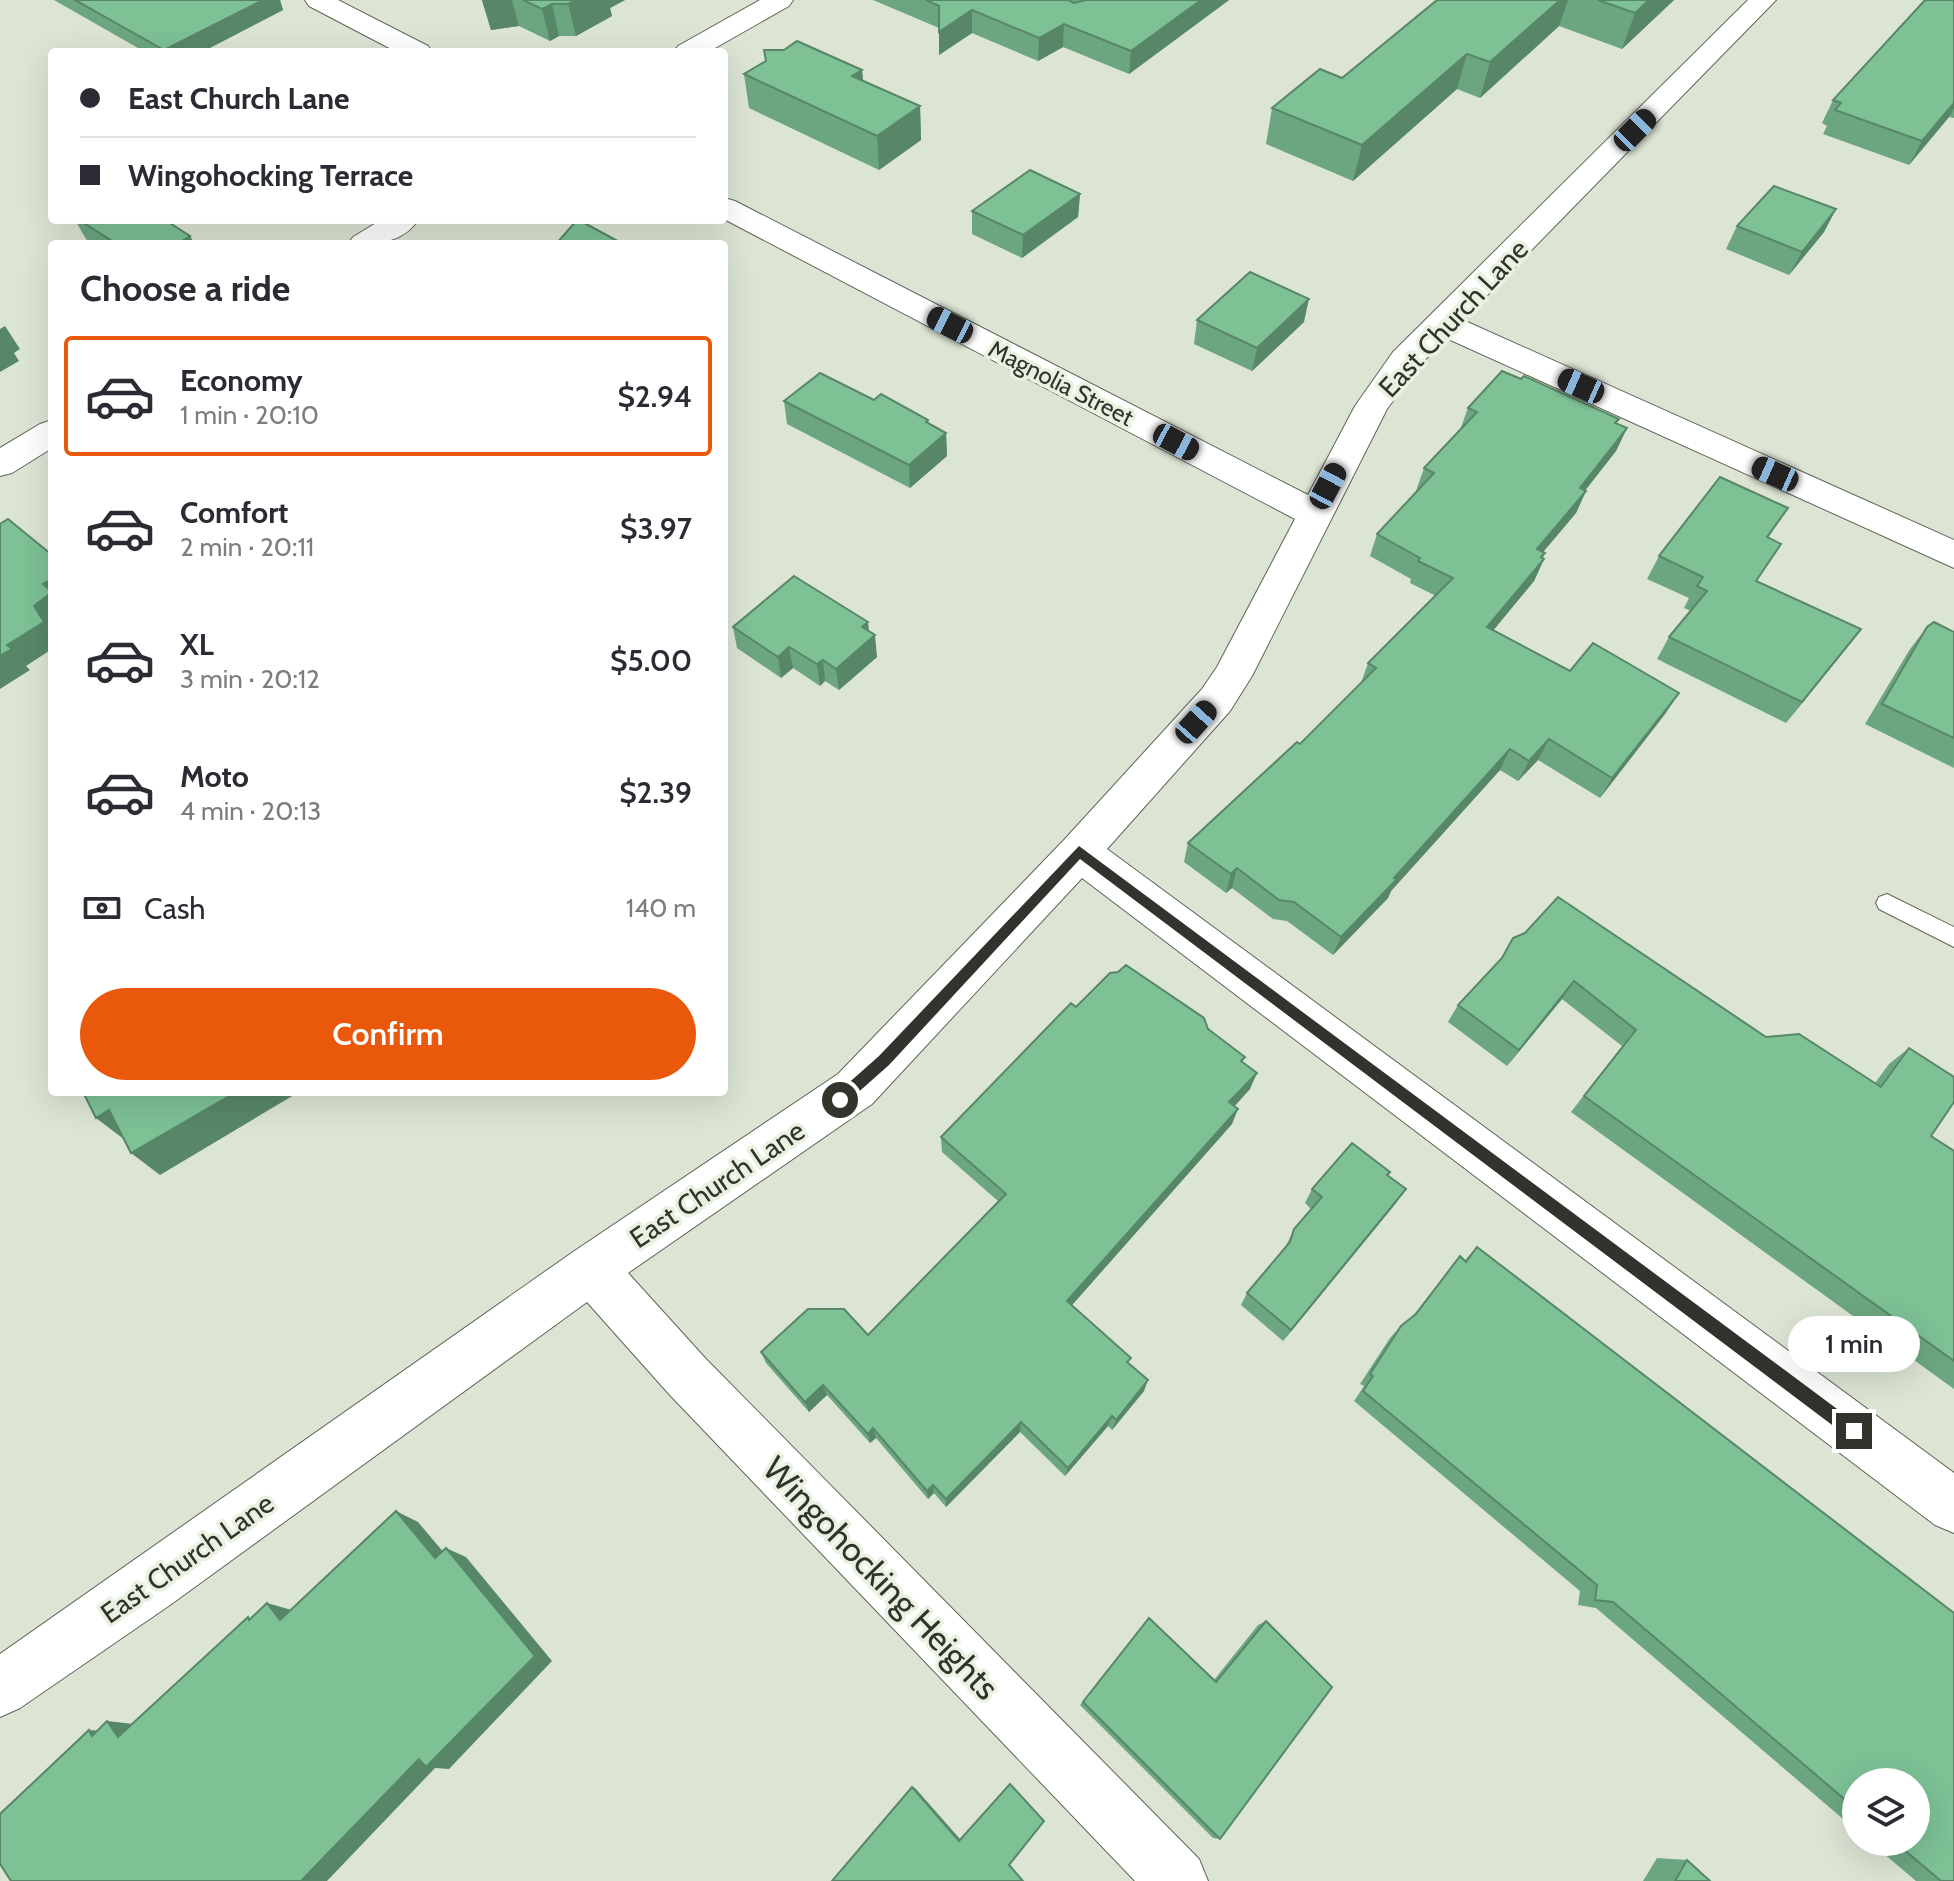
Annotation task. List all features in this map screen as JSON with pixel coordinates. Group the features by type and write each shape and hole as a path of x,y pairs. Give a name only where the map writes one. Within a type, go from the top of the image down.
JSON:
{"street":[{"path":"318,0 408,48"},
{"path":"695,48 780,0"},
{"name":"East Church Lane","path":"0,1688 150,1585 591,1269 855,1089 1079,852 1216,700 1232,676 1314,513 1384,385 1405,360 1763,0"},
{"name":"Magnolia Street","path":"728,209 1314,513"},
{"path":"370,240 396,224"},
{"path":"1443,324 1954,555"},
{"path":"0,464 48,434"},
{"path":"1079,852 1954,1506"},
{"name":"Wingohocking Heights","path":"591,1269 687,1376 1177,1881"}],"lane":[{"path":"1887,903 1954,938"}],"building":[{"path":"75,0 263,0 168,48 160,48"},
{"path":"523,0 575,0 542,9"},
{"path":"926,0 1068,0 1074,3 1086,0 1201,0 1131,51 1064,24 1039,38 972,10 939,32 939,6"},
{"path":"1437,0 1560,0 1490,62 1467,54 1362,145 1272,108 1320,69 1342,78"},
{"path":"1598,0 1649,0 1635,13"},
{"path":"1925,0 1954,0 1954,103 1922,141 1835,110 1841,103 1833,100"},
{"path":"797,41 862,70 852,76 920,106 877,136 744,74 766,61 764,50 784,50"},
{"path":"1030,170 1080,194 1023,235 972,211"},
{"path":"1774,186 1836,209 1802,252 1737,226"},
{"path":"85,224 171,224 190,236 184,240 111,240"},
{"path":"574,224 586,224 616,240 560,240"},
{"path":"1250,272 1309,299 1257,348 1197,320"},
{"path":"1502,371 1521,379 1524,376 1619,419 1615,423 1627,428 1580,488 1586,491 1537,549 1545,553 1541,557 1544,559 1487,627 1570,671 1593,643 1679,693 1612,778 1549,739 1529,761 1510,749 1394,878 1397,879 1341,937 1294,902 1279,900 1237,868 1231,874 1188,843 1297,742 1300,744 1376,668 1368,663 1453,578 1418,561 1420,558 1377,534 1434,473 1424,468 1477,412 1468,408"},
{"path":"820,373 874,400 881,394 946,433 909,465 784,401"},
{"path":"1720,477 1788,508 1767,537 1781,544 1756,581 1861,629 1802,702 1669,637 1707,591 1697,586 1703,577 1659,556"},
{"path":"8,519 48,552 48,581 43,584 48,588 48,595 34,606 44,622 7,645 12,649 0,656 0,524"},
{"path":"794,576 868,622 862,627 875,635 836,669 823,660 817,664 789,647 778,657 733,627"},
{"path":"1934,622 1954,632 1954,738 1882,704 1927,627"},
{"path":"1558,897 1766,1037 1799,1034 1881,1087 1909,1048 1954,1077 1954,1102 1931,1136 1954,1151 1954,1361 1584,1096 1636,1030 1574,981 1519,1050 1458,1005 1502,958 1513,938 1525,933"},
{"path":"1126,965 1204,1018 1208,1029 1245,1057 1241,1061 1257,1073 1229,1102 1238,1109 1067,1301 1131,1358 1127,1362 1148,1380 1116,1420 1112,1416 1068,1468 1021,1422 946,1499 933,1485 927,1491 873,1428 868,1434 823,1385 805,1402 761,1352 808,1309 844,1309 868,1335 1006,1194 941,1137 1071,1003 1076,1007 1110,973 1118,972"},
{"path":"85,1096 229,1096 131,1153 109,1110 96,1118"},
{"path":"1352,1143 1390,1172 1387,1175 1406,1189 1291,1330 1247,1293 1290,1242 1294,1229 1322,1197 1312,1189"},
{"path":"1477,1247 1954,1613 1954,1881 1941,1881 1912,1856 1930,1856 1930,1768 1842,1768 1842,1797 1613,1602 1595,1600 1597,1585 1363,1391 1373,1376 1370,1374 1401,1326 1416,1314 1460,1256 1466,1262"},
{"path":"396,1511 435,1558 446,1548 535,1656 426,1767 419,1759 301,1881 11,1881 0,1864 0,1814 89,1730 92,1736 107,1721 118,1737 267,1603 280,1620"},
{"path":"1149,1618 1216,1682 1266,1621 1332,1687 1220,1839 1083,1702"},
{"path":"1010,1784 1044,1821 1009,1865 1023,1881 832,1881 912,1787 959,1841"},
{"path":"1687,1860 1710,1881 1675,1881"}],"route":[{"path":"840,1100 884,1061 1079,852 1854,1431"}]}
